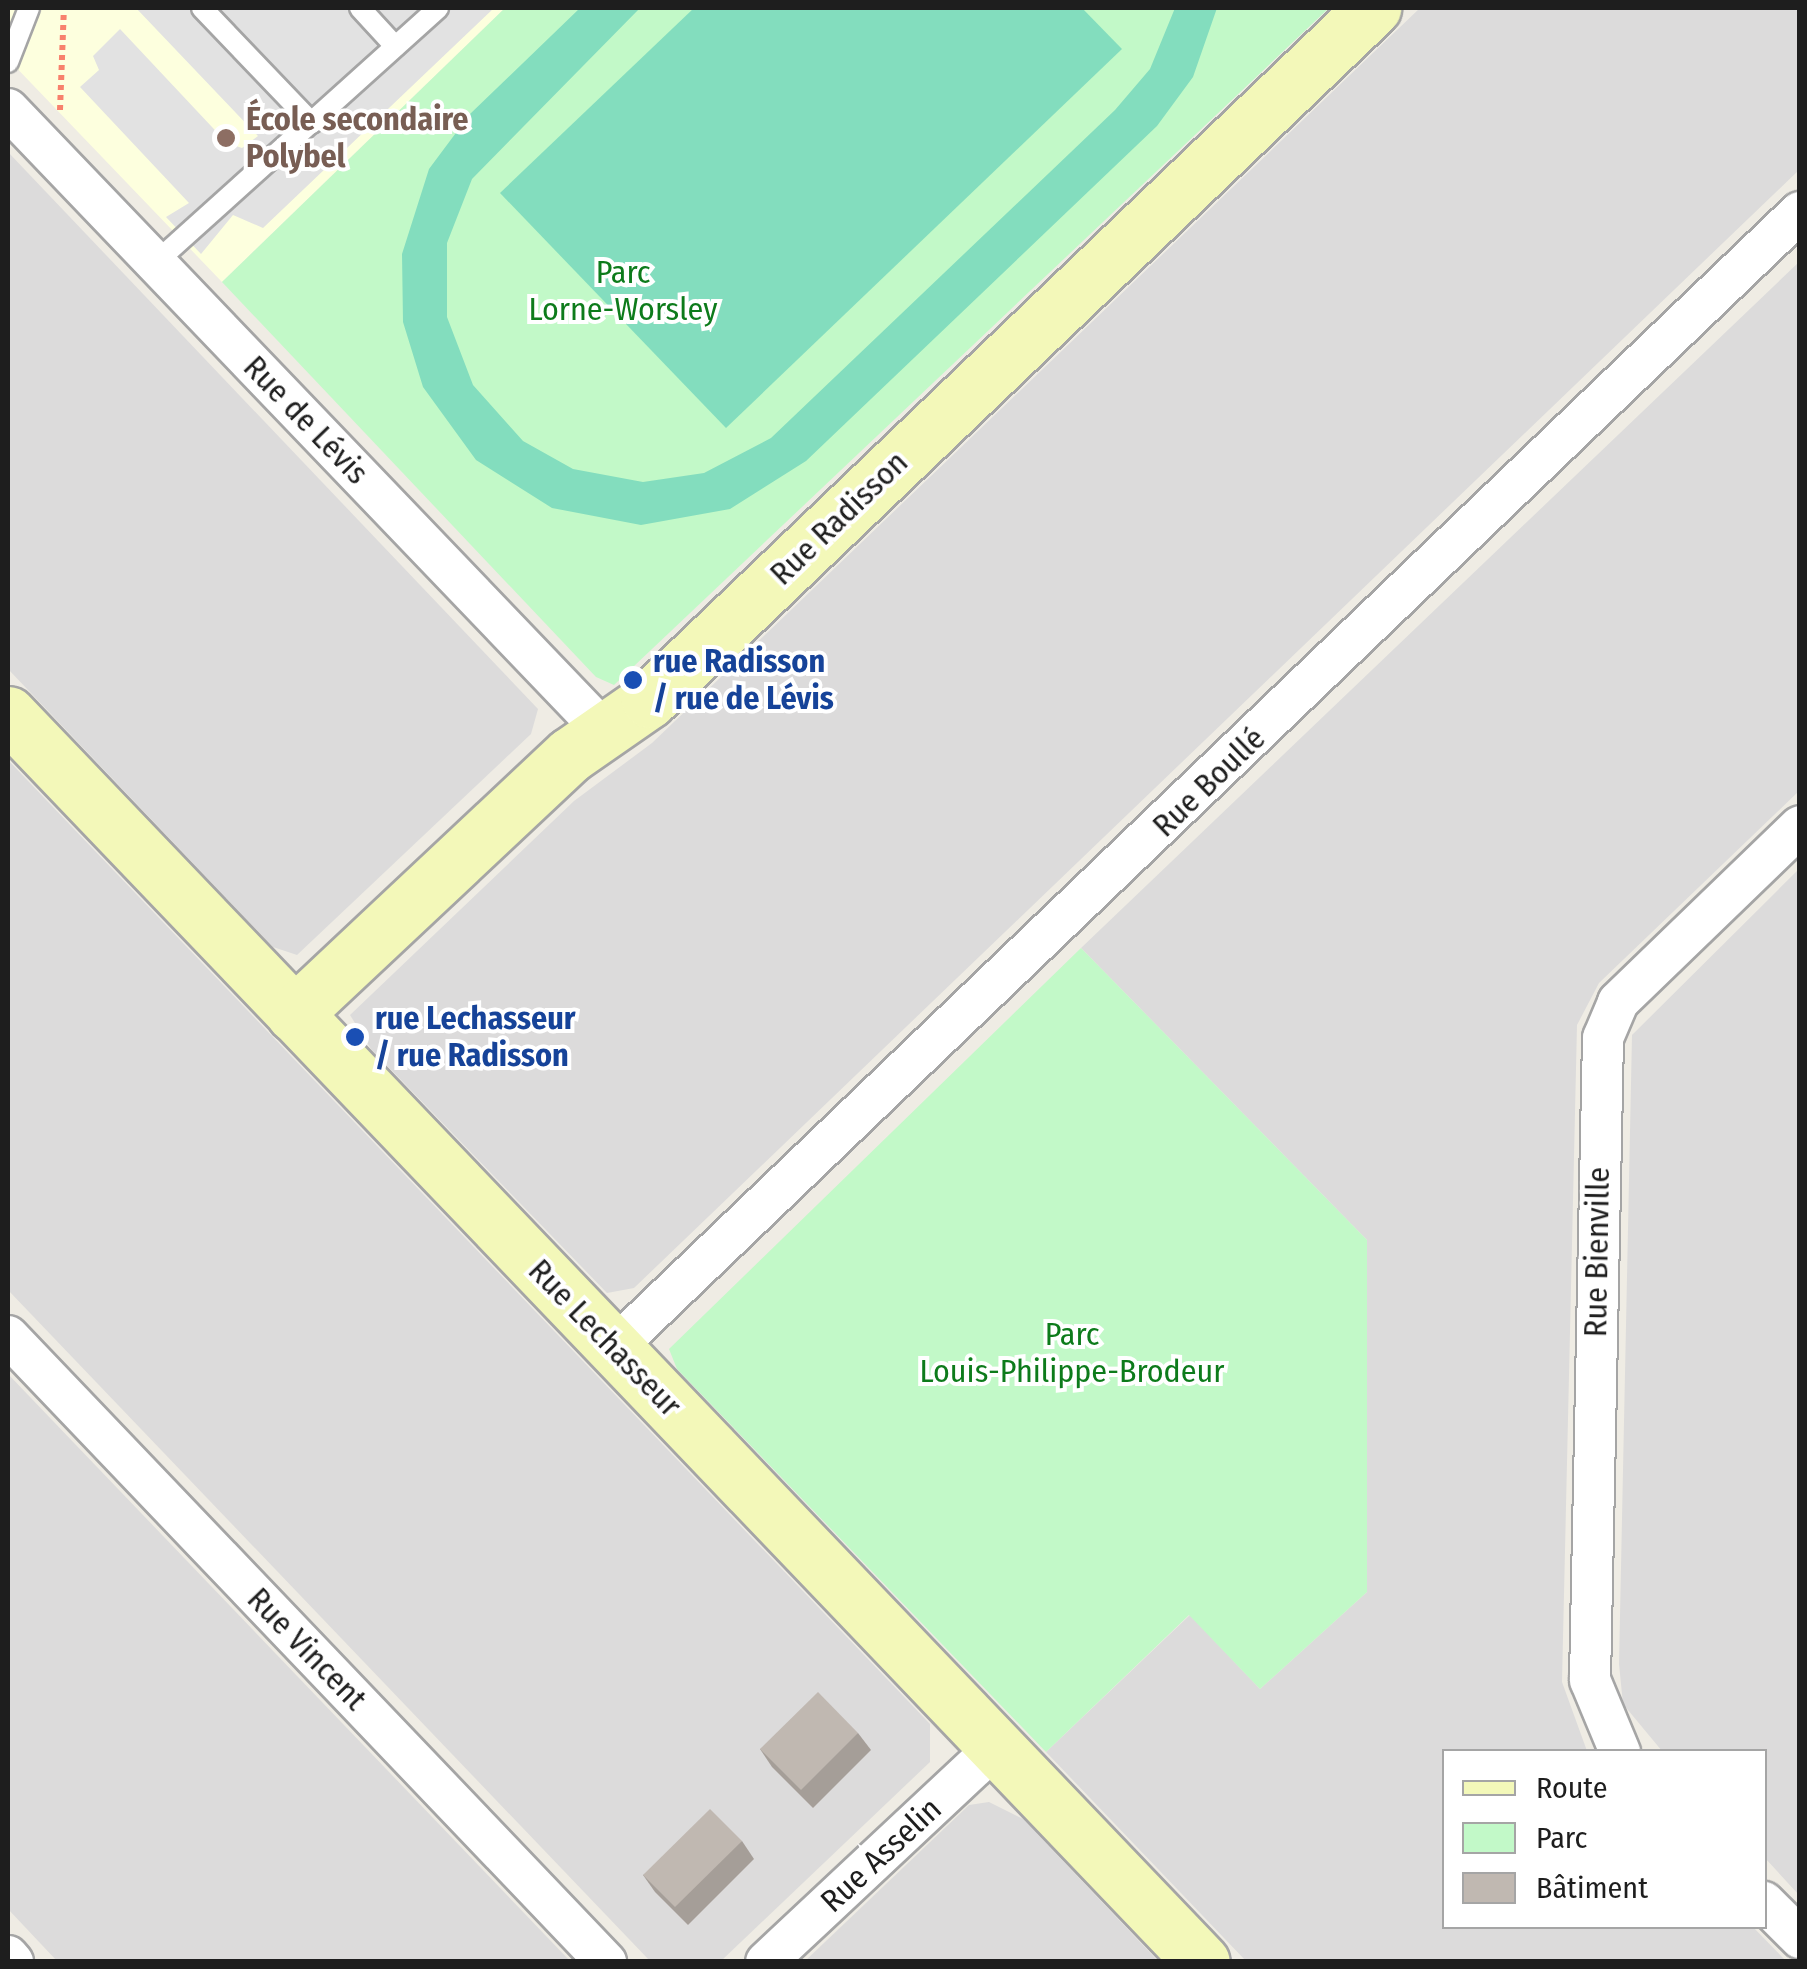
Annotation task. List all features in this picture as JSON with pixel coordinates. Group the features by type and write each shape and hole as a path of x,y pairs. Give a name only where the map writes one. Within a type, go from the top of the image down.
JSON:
{"street":[{"name":"Rue Radisson","path":"294,1014 605,732 649,700 1373,8"},
{"name":"Rue de Lévis","path":"8,110 605,732"},
{"name":"Rue Boullé","path":"614,1348 1800,212"},
{"name":"Rue Lechasseur","path":"8,714 1202,1962"},
{"name":"Rue Bienville","path":"1619,1749 1590,1680 1602,1038 1618,1002 1800,826"},
{"name":"Rue Vincent","path":"8,1336 606,1962"},
{"name":"Rue Asselin","path":"766,1962 995,1748"},
{"path":"1767,1905 1800,1938"},
{"path":"8,1956 13,1962"}],"lane":[{"path":"8,62 28,8"},
{"path":"202,8 312,122"},
{"path":"360,8 396,46"},
{"path":"155,262 438,8"}],"path":[{"path":"55,115 64,8"}],"shaded area":[{"name":"École secondaire Polybel","path":"8,8 505,8 222,282 8,59"},
{"name":"École secondaire Polybel","path":"136,8 494,8 263,228 233,215 201,254 166,217 189,203 80,87 99,70 93,56 120,29 227,143 242,148 258,136"},
{"path":"1420,8 1799,8 1799,170 634,1288 607,1293 371,1049 350,1015 574,801 652,743"},
{"path":"8,152 538,709 531,734 297,955 273,947 8,669"},
{"path":"1799,262 1799,791 1599,983 1577,1025 1562,1682 1586,1749 1442,1749 1442,1929 1755,1929 1786,1961 1246,1961 1046,1752 1190,1615 1260,1689 1367,1592 1367,1240 1081,948"},
{"path":"8,760 930,1724 930,1762 721,1961 650,1961 8,1290"},
{"path":"1799,869 1799,1895 1767,1860 1767,1749 1660,1749 1623,1704 1619,1664 1632,1035"},
{"path":"8,1374 570,1961 57,1961 8,1909"},
{"path":"989,1802 1023,1819 1158,1961 805,1961 969,1805"}],"green space":[{"name":"Parc Lorne-Worsley","path":"505,8 1329,8 614,685 596,677 222,282"},
{"path":"580,8 640,8 472,179 447,243 447,317 473,385 523,441 573,469 643,482 704,473 771,438 1115,110 1150,69 1175,8 1217,8 1193,77 1157,126 806,461 730,509 641,525 552,508 476,460 423,387 403,322 402,254 429,169 470,114"},
{"path":"694,8 1082,8 1122,49 726,428 500,193"},
{"name":"Parc Louis-Philippe-Brodeur","path":"1081,948 1367,1240 1367,1592 1260,1689 1189,1615 1046,1752 677,1369 669,1349"}],"building":[{"path":"818,1692 858,1733 801,1790 760,1749"},
{"path":"710,1809 742,1841 675,1907 643,1875"}],"place":[{"name":"École secondaire Polybel","path":"226,138"},
{"name":"rue Radisson / rue de Lévis","path":"633,680"},
{"name":"rue Lechasseur / rue Radisson","path":"355,1037"}]}
